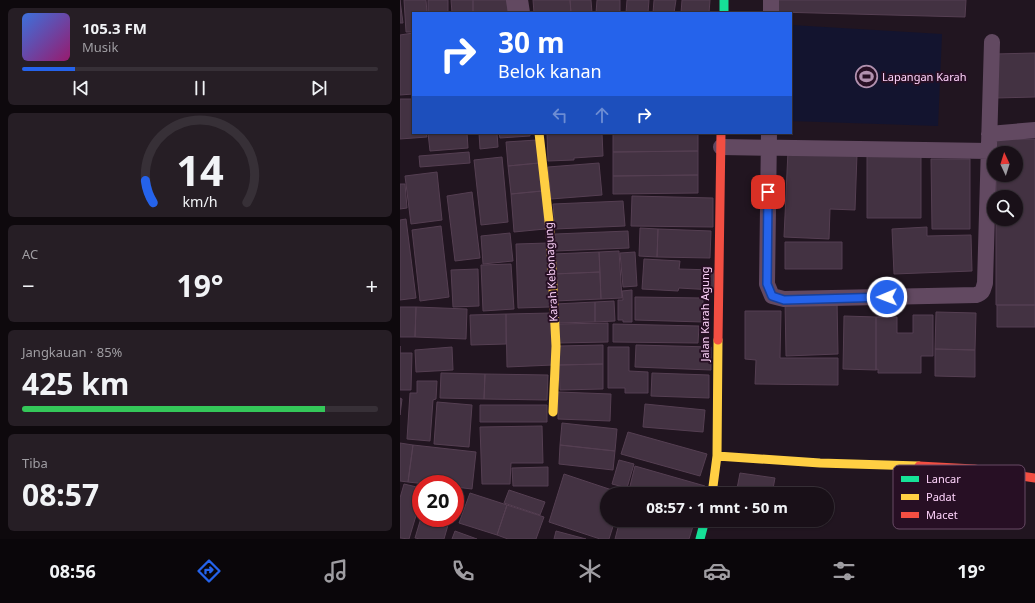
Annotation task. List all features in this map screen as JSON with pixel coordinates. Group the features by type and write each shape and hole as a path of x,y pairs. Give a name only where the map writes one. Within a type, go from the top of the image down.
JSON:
{"street":[{"path":"517,0 519,12"},
{"path":"724,0 724,12"},
{"name":"Karah Kebonagung","path":"539,134 550,230 556,346 553,412"},
{"name":"Jalan Karah Agung","path":"713,487 717,456 718,270 721,140"},
{"path":"717,456 820,463 903,465"},
{"path":"1025,477 1035,478"},
{"path":"700,539 703,527"}],"lane":[{"path":"771,0 771,12"},
{"path":"989,146 992,42"},
{"path":"989,134 1035,130"},
{"path":"721,140 769,140 987,151"},
{"path":"769,140 767,284 772,296 784,300 980,294 985,283 988,182"}],"shaded area":[{"name":"Lapangan Karah","path":"792,25 942,34 938,126 792,121"}],"building":[{"path":"400,0 403,23 400,23"},
{"path":"404,0 426,0 427,12 412,12 412,32 406,32"},
{"path":"428,0 448,0 448,12 428,12"},
{"path":"451,0 473,0 473,12 452,12"},
{"path":"473,0 507,0 508,12 473,12"},
{"path":"533,0 570,0 571,12 534,12"},
{"path":"570,0 591,0 592,12 571,12"},
{"path":"597,0 620,0 620,12 596,12"},
{"path":"627,0 649,0 648,12 626,12"},
{"path":"654,0 676,0 674,12 653,12"},
{"path":"682,0 710,0 709,12 681,12"},
{"path":"778,0 966,0 965,17 778,12"},
{"path":"412,33 412,94 400,95 400,35"},
{"path":"1035,53 1035,97 996,98 995,54"},
{"path":"400,99 412,99 412,134 426,134 427,137 400,139"},
{"path":"428,134 467,134 468,148 430,151"},
{"path":"479,134 497,134 498,147 480,149"},
{"path":"499,134 530,134 530,136 500,138"},
{"path":"547,134 602,134 603,156 574,158 574,160 548,161"},
{"path":"613,134 698,134 698,151 613,152"},
{"path":"995,139 1035,139 1035,305 996,305 996,226 1023,226 1023,190 996,190 996,182 1023,182 1023,146 996,146"},
{"path":"537,140 539,163 508,166 506,142"},
{"path":"698,151 698,175 613,176 613,152"},
{"path":"788,151 857,154 855,210 830,209 829,239 784,237"},
{"path":"469,152 470,163 420,167 419,156"},
{"path":"867,156 921,156 921,218 867,218"},
{"path":"502,157 508,222 481,225 474,160"},
{"path":"931,159 970,159 970,229 932,229"},
{"path":"539,163 542,191 511,194 508,166"},
{"path":"599,163 602,195 551,199 548,167"},
{"path":"437,172 442,220 411,224 405,176"},
{"path":"698,175 698,193 613,194 613,176"},
{"path":"400,184 405,184 407,208 400,209"},
{"path":"542,191 545,229 514,232 511,194"},
{"path":"472,192 480,258 455,261 447,196"},
{"path":"632,196 713,198 713,227 631,226"},
{"path":"623,201 625,226 555,229 553,204"},
{"path":"406,219 416,298 400,300 400,220"},
{"path":"441,226 449,297 420,301 412,230"},
{"path":"927,227 927,236 971,235 972,271 894,274 892,229"},
{"path":"640,228 658,229 657,257 639,256"},
{"path":"658,229 711,231 710,258 657,257"},
{"path":"628,231 629,248 555,251 555,234"},
{"path":"510,233 513,261 483,264 481,236"},
{"path":"785,242 842,242 842,269 785,269"},
{"path":"548,243 550,307 518,308 516,244"},
{"path":"619,251 622,298 601,299 599,252"},
{"path":"599,252 600,272 554,274 553,254"},
{"path":"635,252 637,286 623,287 620,253"},
{"path":"644,259 680,261 679,269 714,270 713,290 679,288 678,291 642,289"},
{"path":"511,264 514,309 483,311 481,265"},
{"path":"478,269 479,306 453,307 451,270"},
{"path":"600,272 601,299 555,301 554,274"},
{"path":"632,290 632,322 623,322 623,320 618,320 618,300 623,300 622,291"},
{"path":"635,297 703,298 703,322 635,320"},
{"path":"837,300 838,354 786,356 785,301"},
{"path":"614,301 615,321 595,322 595,302"},
{"path":"595,302 595,322 556,323 555,304"},
{"path":"997,305 1035,305 1035,327 997,327"},
{"path":"400,307 416,307 415,337 400,337"},
{"path":"416,307 467,309 466,339 415,337"},
{"path":"745,311 781,311 780,358 838,358 838,385 755,384 756,360 745,359"},
{"path":"936,312 976,313 975,350 935,349"},
{"path":"552,313 553,365 507,367 506,314"},
{"path":"506,314 506,344 471,345 470,315"},
{"path":"913,315 933,315 933,356 921,356 921,373 878,373 878,369 876,370 876,317 897,317 897,333 913,333"},
{"path":"844,316 876,317 876,370 843,369"},
{"path":"608,323 608,342 558,343 558,324"},
{"path":"613,324 699,326 698,343 613,342"},
{"path":"603,345 603,364 559,365 559,346"},
{"path":"636,345 711,347 711,370 635,367"},
{"path":"452,347 453,370 416,372 415,350"},
{"path":"608,347 629,347 629,371 648,372 648,393 625,393 625,388 608,388"},
{"path":"935,349 975,350 975,377 935,376"},
{"path":"400,353 412,353 411,390 400,390"},
{"path":"603,364 603,389 560,390 559,365"},
{"path":"441,373 485,374 484,399 440,398"},
{"path":"652,373 709,375 709,398 651,396"},
{"path":"485,374 548,375 547,400 484,399"},
{"path":"417,381 437,381 436,399 433,400 430,441 407,439 410,393 417,393"},
{"path":"558,392 611,394 610,421 558,419"},
{"path":"400,398 402,399 400,415"},
{"path":"437,402 472,405 469,447 434,444"},
{"path":"645,404 705,410 703,432 643,427"},
{"path":"480,405 547,405 547,422 480,422"},
{"path":"562,423 617,429 615,451 560,445"},
{"path":"542,426 543,463 511,463 510,484 482,484 480,427"},
{"path":"628,432 707,454 700,476 621,454"},
{"path":"400,443 413,445 408,482 400,481"},
{"path":"413,445 476,452 472,489 464,488 464,475 412,475 412,482 408,482"},
{"path":"560,445 615,451 613,470 559,464"},
{"path":"619,460 634,464 627,487 612,484"},
{"path":"635,466 705,486 705,487 630,487"},
{"path":"548,467 548,486 513,486 512,468"},
{"path":"740,473 775,478 773,487 737,487"},
{"path":"564,474 603,487 600,487 600,527 613,527 609,539 600,539 549,522"},
{"path":"404,484 412,486 413,527 409,539 400,538 400,498"},
{"path":"509,490 545,502 540,515 504,503"},
{"path":"470,493 507,505 497,535 464,525 464,509"},
{"path":"507,505 544,517 536,539 508,539 497,535"},
{"path":"418,527 447,527 444,539 415,538"},
{"path":"618,527 693,527 689,539 615,539"},
{"path":"455,531 477,539 452,539"},
{"path":"556,531 586,539 554,539"}],"traffic: fast":[{"path":"724,0 724,12"},
{"path":"700,539 703,527"}],"traffic: slow":[{"path":"539,134 550,230 556,346 553,412"},
{"path":"713,487 717,456 718,340"},
{"path":"717,456 820,463 893,465"}],"traffic: jam":[{"path":"718,340 721,134"},
{"path":"1025,477 1035,478"}],"place":[{"name":"Lapangan Karah","path":"866,77"}],"route":[{"path":"768,192 767,284 769,292 774,298 784,300 887,297"}]}
